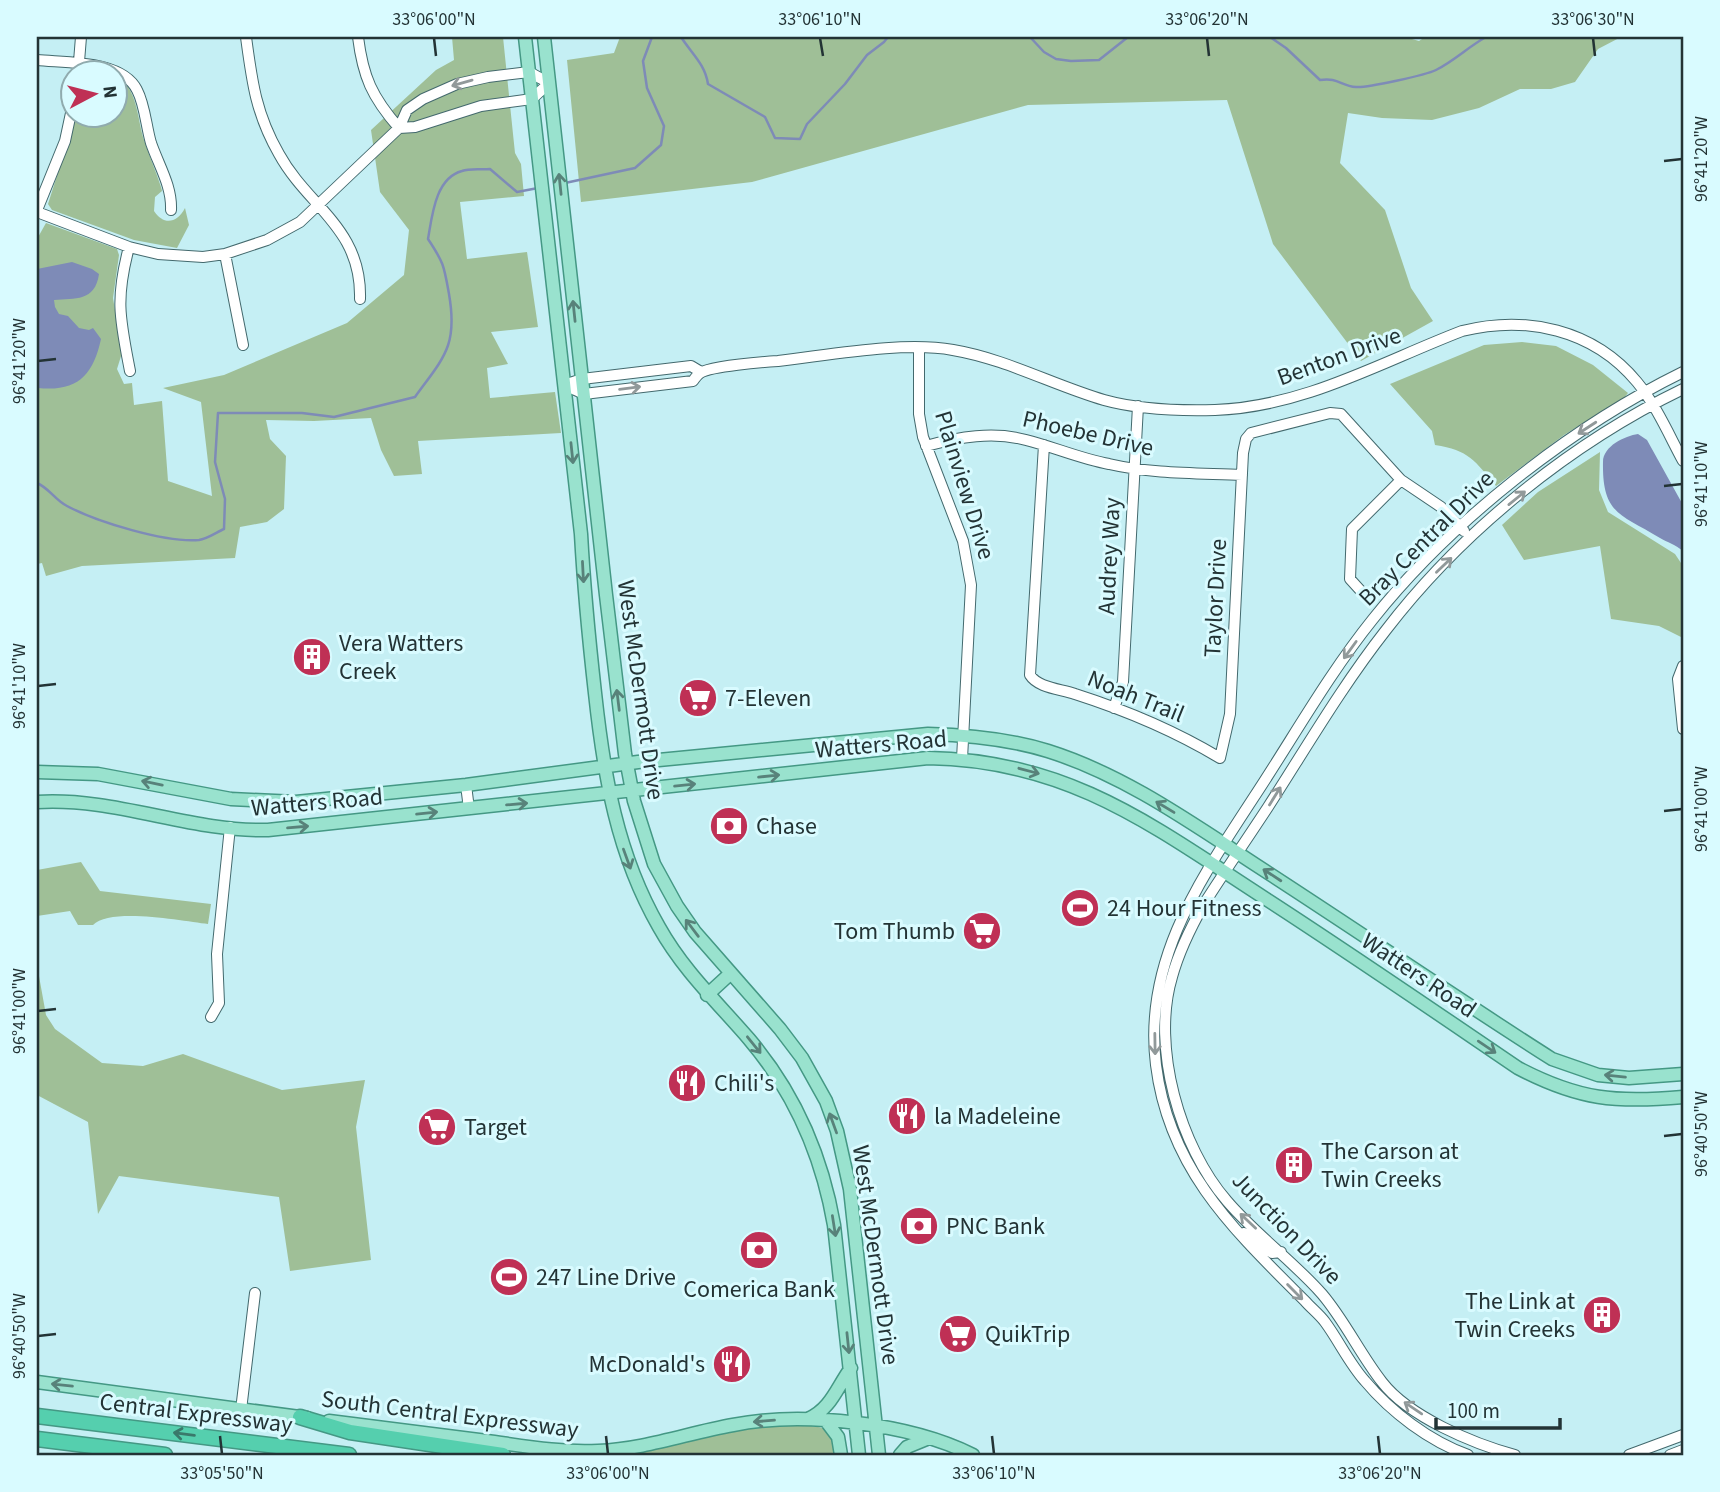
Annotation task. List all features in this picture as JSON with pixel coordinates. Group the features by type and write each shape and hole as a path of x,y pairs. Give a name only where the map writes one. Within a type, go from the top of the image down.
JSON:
{"highway":[{"name":"Central Expressway","path":"37,1416 349,1455"},
{"path":"300,1417 350,1432 503,1455"},
{"name":"Central Expressway","path":"37,1439 165,1455"}],"main road":[{"name":"West McDermott Drive","path":"525,37 581,534 584,597 609,794 624,849 641,893 680,960 707,995 747,1037 781,1083 811,1141 828,1192 838,1249 859,1455"},
{"name":"West McDermott Drive","path":"544,37 606,595 631,791 647,848 665,886 695,932 802,1058 837,1131 850,1189 879,1455"},
{"path":"584,597 606,595"},
{"name":"Watters Road","path":"37,772 98,774 225,799 296,802 466,785 627,764 928,734 1006,741 1046,750 1123,782 1223,842 1552,1059 1598,1074 1629,1077 1683,1074"},
{"name":"Watters Road","path":"37,802 106,806 198,824 257,830 928,758 962,759 1024,769 1070,784 1141,819 1518,1068 1551,1085 1614,1100 1683,1097"},
{"path":"707,995 731,973"},
{"path":"828,1192 850,1189"},
{"path":"808,1419 818,1415 831,1401 851,1368"},
{"name":"South Central Expressway","path":"37,1382 543,1449 596,1451 650,1445 737,1424 808,1419 877,1427 929,1438 973,1455"},
{"path":"826,1421 838,1437 841,1455"},
{"path":"900,1455 907,1447 929,1438"}],"street":[{"path":"79,60 81,37"},
{"path":"246,37 254,98 265,127 286,167 320,205 348,244 360,278 360,299"},
{"path":"358,37 361,59 371,91 377,103 398,128"},
{"path":"37,60 60,65"},
{"path":"67,130 37,211 129,247 158,254 203,257 225,254 267,240 300,222 398,128 407,110 423,99 457,83 488,76 529,72 549,83 532,99 481,106 415,127 398,128"},
{"path":"130,79 138,91 152,147 172,195 171,210"},
{"path":"129,247 121,276 118,302 130,371"},
{"path":"225,254 243,345"},
{"name":"Benton Drive","path":"584,394 693,381 701,372 757,363 859,352 919,349 952,350 986,358 1105,400 1168,411 1220,410 1298,396 1343,381 1462,331 1483,326 1537,325 1558,331 1604,352 1627,371 1644,391 1683,461"},
{"name":"Plainview Drive","path":"919,349 919,414 926,446 963,541 971,584 962,759"},
{"name":"Benton Drive","path":"564,385 582,379 691,366 701,372"},
{"name":"Bray Central Drive","path":"1210,864 1310,709 1373,618 1427,560 1487,503 1556,448 1644,391 1683,372"},
{"path":"564,385 584,394"},
{"name":"Bray Central Drive","path":"1224,872 1316,730 1387,629 1436,573 1495,516 1564,458 1611,427 1683,388"},
{"name":"Audrey Way","path":"1114,708 1123,682 1138,406"},
{"name":"Taylor Drive","path":"1220,758 1230,715 1245,439 1257,430 1330,413 1341,414 1401,480"},
{"name":"Phoebe Drive","path":"926,446 949,439 995,435 1044,444 1110,465 1172,472 1242,475"},
{"name":"Noah Trail","path":"1044,444 1030,668 1033,680 1167,730 1220,758"},
{"path":"1360,590 1350,579 1352,529 1401,480 1441,507 1470,540"},
{"path":"1683,666 1678,679 1683,729"},
{"path":"466,785 469,808"},
{"path":"211,1017 219,1003 217,954 230,827"},
{"name":"Junction Drive","path":"1210,864 1186,906 1166,956 1160,979 1155,1023 1156,1066 1164,1105 1178,1146 1194,1177 1224,1218 1324,1320 1358,1372 1381,1398 1430,1436 1468,1455"},
{"name":"Junction Drive","path":"1224,872 1189,932 1171,979 1166,1046 1168,1065 1181,1121 1189,1141 1227,1202 1308,1278 1326,1299 1384,1385 1412,1408 1491,1452 1515,1455"},
{"path":"1166,956 1171,968 1166,990 1168,1006"},
{"path":"1224,1218 1272,1253 1281,1252"},
{"path":"241,1410 255,1293"},
{"path":"1629,1455 1683,1435"},
{"path":"1670,1455 1683,1450"}],"green space":[{"path":"452,37 503,37 515,153 521,164 524,196 460,202 467,259 527,252 538,327 491,332 508,364 487,368 490,398 555,392 561,433 418,441 422,474 394,476 381,450 371,418 266,420 270,439 286,456 284,509 267,522 240,527 235,558 82,566 46,576 42,563 37,564 37,239 46,223 117,249 119,255 113,298 122,353 117,369 124,384 132,383 134,405 162,401 168,481 212,496 201,402 163,388 224,375 347,323 404,275 409,230 380,192 371,130 436,70 454,60"},
{"path":"620,37 1405,37 1419,41 1425,37 1621,37 1598,49 1575,82 1551,89 1520,89 1479,108 1432,120 1382,118 1348,113 1340,163 1385,210 1411,288 1433,321 1361,361 1273,244 1227,100 1028,105 752,182 581,202 567,60 614,53"},
{"path":"130,90 162,191 155,197 154,211 162,219 170,221 178,217 185,208 189,225 177,248 134,240 52,210 48,204 72,130 130,130"},
{"path":"1522,342 1556,346 1593,365 1628,393 1623,399 1564,435 1496,486 1470,458 1456,450 1435,445 1432,431 1390,384 1484,345"},
{"path":"1600,452 1599,490 1608,512 1675,554 1683,566 1683,638 1659,626 1611,619 1600,546 1524,560 1502,525 1538,492"},
{"path":"81,862 100,891 211,904 208,924 130,916 102,920 93,925 78,925 70,911 37,916 37,870"},
{"path":"37,965 46,1015 55,1029 102,1063 143,1066 183,1054 282,1090 365,1080 356,1127 371,1260 290,1271 279,1197 119,1176 98,1214 88,1122 37,1095"},
{"path":"799,1424 827,1430 833,1438 838,1455 642,1455 641,1452 739,1430"}],"water":[{"path":"72,262 99,274 97,283 89,294 83,297 54,300 55,307 59,314 68,316 79,328 93,328 101,339 98,352 88,372 73,384 52,389 38,388 37,269"},
{"path":"1638,434 1647,440 1683,505 1683,551 1616,511 1606,493 1604,456 1621,440"}],"waterway":[{"path":"565,183 635,168 661,145 664,126 647,88 643,61 652,37"},
{"path":"681,37 701,65 708,84 765,117 775,138 800,139 807,124 845,84 867,55 888,37"},
{"path":"1030,37 1044,52 1056,59 1071,61 1099,60 1128,37"},
{"path":"1270,37 1320,80 1356,87 1396,81 1436,70 1486,37"},
{"path":"37,483 80,512 113,525 151,535 199,540 224,529 225,499 215,462 218,413 302,413 334,417 415,397 441,361 452,326 444,271 428,239 440,190 453,175 472,169 490,169 517,192 538,188"}],"place":[{"name":"Vera Watters Creek","path":"312,657"},
{"name":"7-Eleven","path":"698,698"},
{"name":"Chase","path":"729,826"},
{"name":"24 Hour Fitness","path":"1080,908"},
{"name":"Tom Thumb","path":"982,931"},
{"name":"Chili's","path":"687,1083"},
{"name":"la Madeleine","path":"907,1116"},
{"name":"Target","path":"437,1127"},
{"name":"The Carson at Twin Creeks","path":"1294,1165"},
{"name":"PNC Bank","path":"919,1226"},
{"name":"Comerica Bank","path":"759,1250"},
{"name":"247 Line Drive","path":"509,1277"},
{"name":"The Link at Twin Creeks","path":"1602,1315"},
{"name":"QuikTrip","path":"958,1334"},
{"name":"McDonald's","path":"732,1364"}]}
